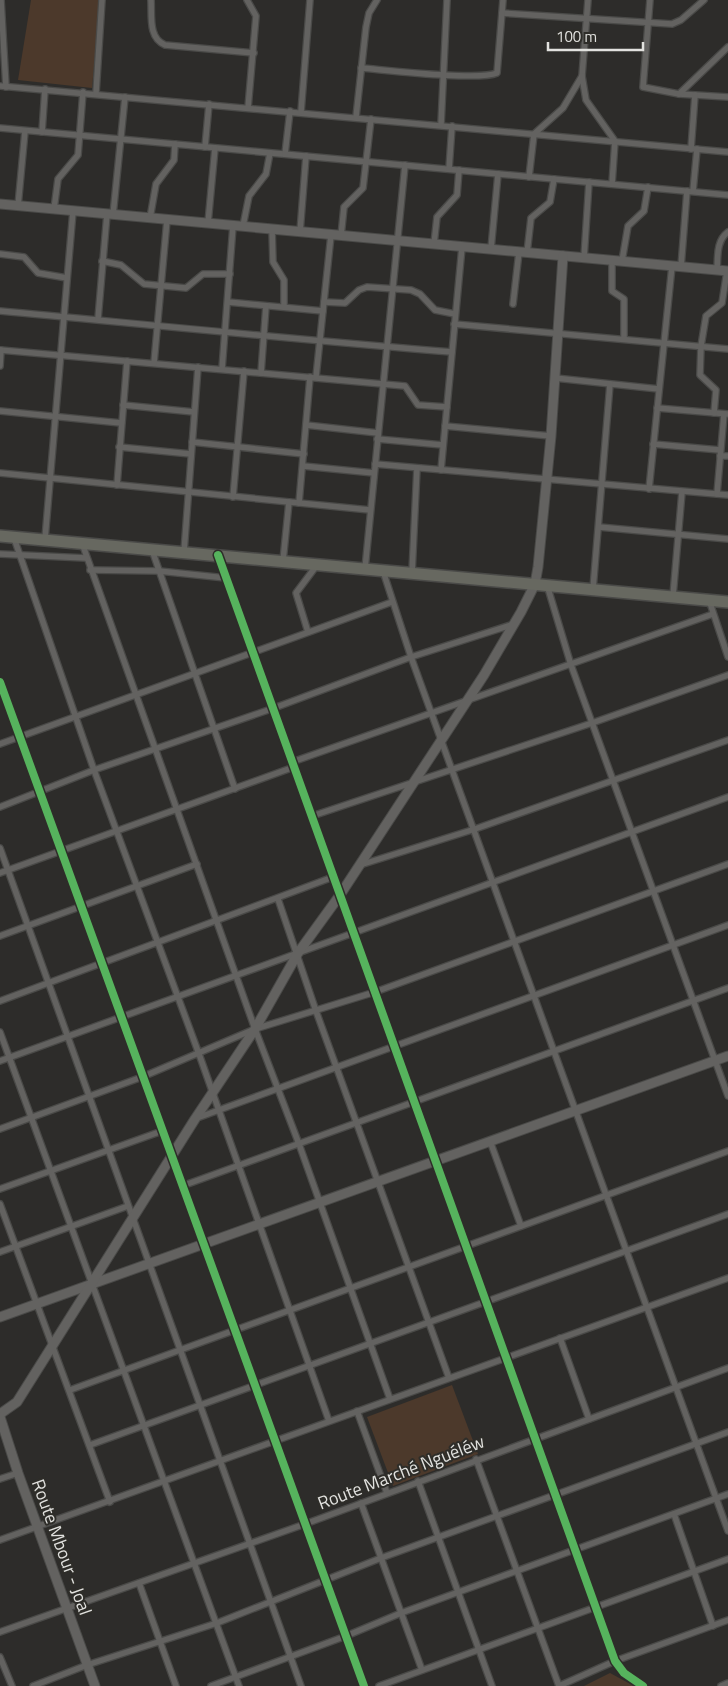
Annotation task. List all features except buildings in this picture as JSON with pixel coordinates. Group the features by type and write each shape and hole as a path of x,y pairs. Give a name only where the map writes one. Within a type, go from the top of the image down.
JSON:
{"highway":[{"path":"0,536 547,584 728,602"}],"main road":[{"path":"0,204 727,271"},
{"path":"0,1416 17,1402 171,1156 255,1030 298,954 340,895 469,699 514,624 535,584 551,436 563,256"},
{"path":"0,1316 728,1056"},
{"name":"Route Mbour - Joal","path":"0,1416 18,1473 94,1686"}],"street":[{"path":"2,0 3,86 728,152"},
{"path":"96,94 102,0"},
{"path":"151,0 153,35 157,42 165,45 254,53"},
{"path":"247,0 256,16 248,108"},
{"path":"301,112 310,0"},
{"path":"356,117 366,27 369,13 377,0"},
{"path":"441,125 445,74 447,0"},
{"path":"361,68 486,76 497,73 503,0"},
{"path":"588,0 582,76 586,100 615,141 612,184"},
{"path":"650,0 643,87 679,94 728,97"},
{"path":"502,13 648,24 672,24 681,20 704,0"},
{"path":"679,94 728,47"},
{"path":"530,177 534,134 563,108 582,76"},
{"path":"42,132 45,89"},
{"path":"54,209 58,179 76,159 83,92"},
{"path":"681,267 694,149 696,95"},
{"path":"98,319 102,262 121,140 125,96"},
{"path":"205,147 209,104"},
{"path":"285,154 290,111"},
{"path":"299,503 306,425 336,235 344,207 363,188 371,119"},
{"path":"449,169 452,126"},
{"path":"0,128 728,195"},
{"path":"18,206 25,131"},
{"path":"150,218 156,184 174,160 175,144"},
{"path":"208,223 215,148"},
{"path":"222,369 230,274 238,226 249,196 266,174 270,153"},
{"path":"300,232 306,156"},
{"path":"365,569 396,240 405,165"},
{"path":"434,244 437,217 457,195 459,170"},
{"path":"491,249 498,174"},
{"path":"513,304 531,218 550,202 554,179"},
{"path":"584,258 589,182"},
{"path":"624,339 624,299 612,291 617,261 627,228 630,222 644,211 648,187"},
{"path":"45,540 73,211"},
{"path":"154,363 166,220"},
{"path":"272,229 273,262 284,280 284,308"},
{"path":"717,270 719,243 722,236 728,232"},
{"path":"441,470 462,247"},
{"path":"0,254 24,257 38,273 67,278"},
{"path":"102,262 121,265 141,283 161,287 186,288 203,274 230,274"},
{"path":"649,489 672,266"},
{"path":"714,413 716,390 700,372 701,346 706,316 722,303 727,271"},
{"path":"324,302 345,303 359,290 367,287 416,291 435,310 455,314"},
{"path":"228,302 323,312"},
{"path":"261,373 266,306"},
{"path":"0,311 98,319 264,337 452,352"},
{"path":"454,324 728,349"},
{"path":"0,366 1,350 382,383 406,386 418,405 447,408"},
{"path":"117,484 127,361"},
{"path":"184,552 198,367"},
{"path":"233,497 244,371"},
{"path":"555,378 659,389"},
{"path":"593,589 610,384"},
{"path":"123,405 194,412"},
{"path":"657,408 726,414 716,494"},
{"path":"0,411 121,423"},
{"path":"306,425 443,446"},
{"path":"445,426 551,436"},
{"path":"192,442 304,454"},
{"path":"653,444 720,453 728,456"},
{"path":"119,448 191,454"},
{"path":"375,464 728,495"},
{"path":"302,466 374,473"},
{"path":"412,573 417,468"},
{"path":"0,473 370,510"},
{"path":"673,596 682,492"},
{"path":"283,561 289,502"},
{"path":"599,527 728,539"},
{"path":"14,538 94,770 199,1054 329,1421"},
{"path":"82,543 255,1030 299,1144 390,1399"},
{"path":"152,549 234,789"},
{"path":"0,554 86,558"},
{"path":"218,555 615,1662 624,1674 643,1686"},
{"path":"308,632 296,593 317,565"},
{"path":"90,570 159,571 226,578"},
{"path":"383,571 411,657 475,829 674,1387 728,1532"},
{"path":"547,584 571,665 728,1096"},
{"path":"709,600 728,657"},
{"path":"0,744 392,602"},
{"path":"0,873 178,810 432,712 713,614"},
{"path":"0,807 94,770 274,708 411,657 514,624"},
{"path":"312,816 415,780 592,723 728,675"},
{"path":"0,682 364,1686"},
{"path":"360,865 475,829 728,740"},
{"path":"0,1061 728,797"},
{"path":"0,848 301,1686"},
{"path":"0,936 196,864"},
{"path":"0,1129 142,1077 255,1030 375,992 728,864"},
{"path":"0,1001 334,877"},
{"path":"278,899 316,1011 449,1378"},
{"path":"195,1119 728,925"},
{"path":"182,1186 728,988"},
{"path":"0,1032 239,1686"},
{"path":"0,1189 162,1131"},
{"path":"490,1141 521,1226"},
{"path":"70,1390 728,1151"},
{"path":"0,1204 35,1304 70,1390 110,1502"},
{"path":"0,1252 128,1206"},
{"path":"90,1445 728,1214"},
{"path":"0,1540 165,1483 329,1421 728,1278"},
{"path":"560,1338 589,1419"},
{"name":"Route Marché Nguéléw","path":"0,1632 250,1544 728,1368"},
{"path":"357,1411 387,1493"},
{"path":"33,1686 87,1665 217,1623 381,1558 728,1432"},
{"path":"476,1460 518,1570 559,1686 615,1662 728,1620"},
{"path":"0,1479 18,1473"},
{"path":"418,1481 492,1686"},
{"path":"211,1686 346,1636 401,1613 728,1494"},
{"path":"361,1503 422,1670"},
{"path":"674,1514 713,1626"},
{"path":"379,1686 728,1559"},
{"path":"139,1583 176,1686"},
{"path":"0,1657 12,1686"},
{"path":"721,1686 728,1683"}],"shaded area":[{"path":"31,0 100,0 92,88 18,80"},
{"path":"452,1385 478,1454 393,1486 367,1417"},
{"path":"610,1673 634,1686 584,1686"}],"cycle path":[{"path":"218,555 615,1661 624,1673 643,1686"},
{"path":"0,682 364,1686"}]}
